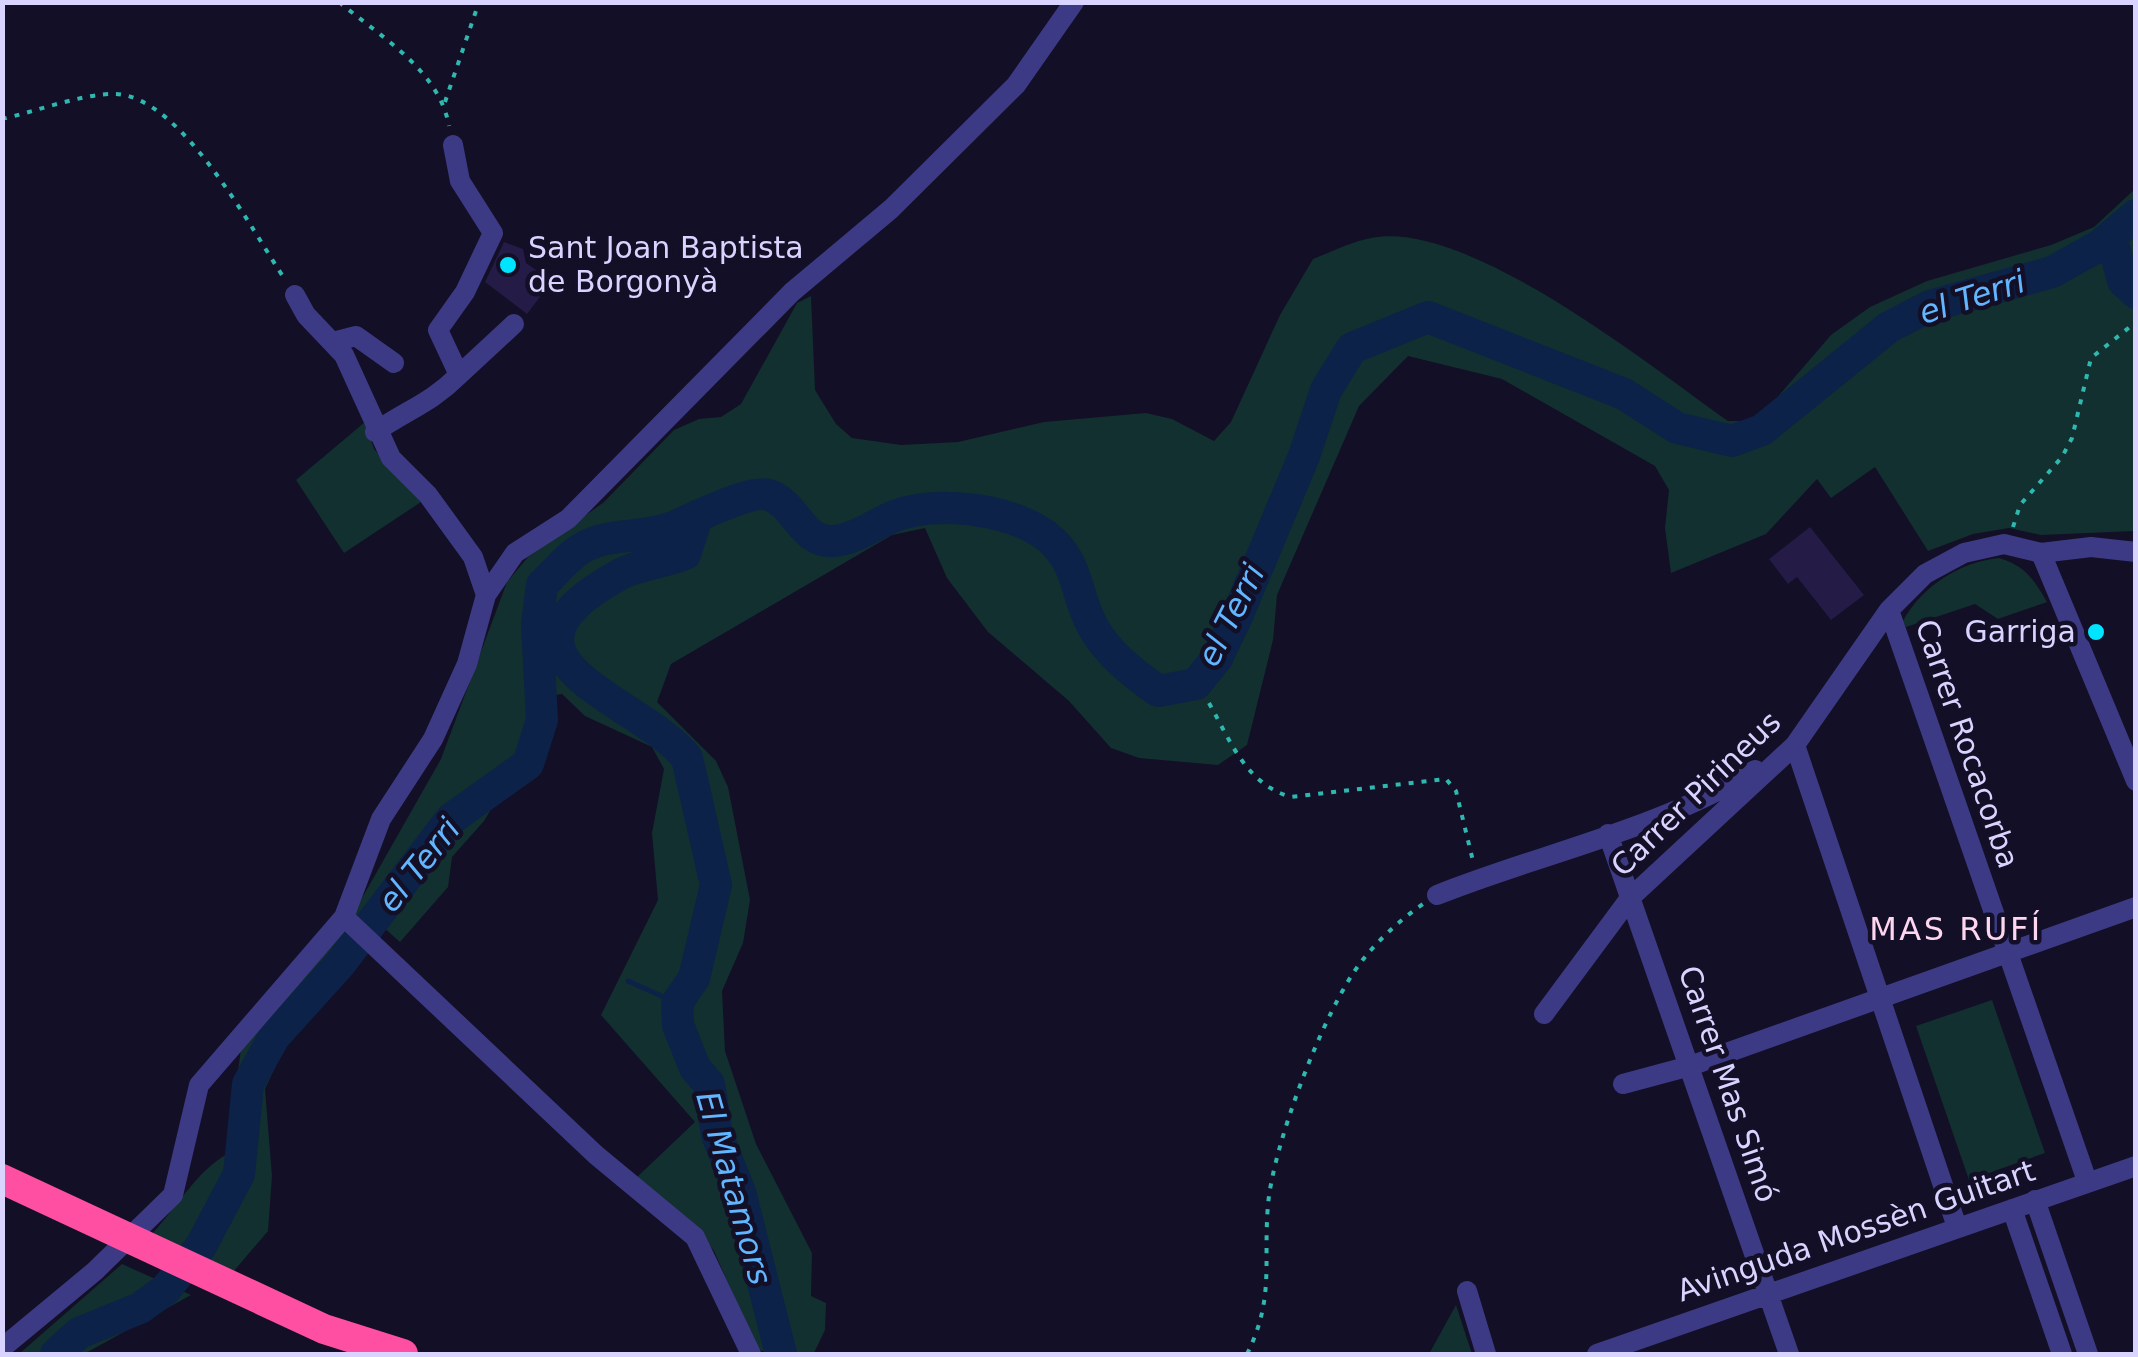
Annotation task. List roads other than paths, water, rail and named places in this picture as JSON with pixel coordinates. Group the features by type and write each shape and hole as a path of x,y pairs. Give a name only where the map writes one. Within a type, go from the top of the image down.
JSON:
{"highway":[{"path":"2,1179 106,1236"},
{"path":"2,1197 106,1236 348,1354"},
{"path":"209,1283 403,1354"},
{"path":"324,1328 377,1354"}],"street":[{"path":"2,1348 95,1271 174,1195 199,1085 344,916 382,819 433,739 467,664 486,594 515,553 568,519 792,292 891,209 1016,85 1074,2"},
{"path":"452,145 460,180 493,233 465,292 438,330 459,375"},
{"path":"295,295 306,315 344,356 390,458 428,495 473,557 486,594"},
{"path":"375,432 400,414 431,402 514,324"},
{"path":"332,342 356,336 394,362"},
{"name":"Carrer Pirineus","path":"1544,1014 1630,898 1794,744 1889,610 1925,574 1964,553 2012,546 2041,553"},
{"path":"2136,552 2091,547 2041,553 2136,782"},
{"name":"Carrer Rocacorba","path":"1889,610 2087,1182"},
{"path":"1437,895 1722,790 1794,744 1957,1227"},
{"name":"Carrer Mas Simó","path":"1608,834 1789,1354"},
{"path":"1623,1084 1690,1066 2136,908"},
{"path":"344,916 596,1155 695,1236 751,1354"},
{"name":"Avinguda Mossèn Guitart","path":"1597,1354 2136,1166"},
{"path":"2035,1200 2088,1354"},
{"path":"2012,1209 2062,1354"},
{"path":"1467,1291 1486,1354"}],"waterway":[{"name":"el Terri","path":"56,1354 79,1333 140,1308 165,1290 201,1246 239,1174 248,1084 274,1037 340,964 451,819 528,764 542,720 537,624 542,585 581,548 598,541 670,528 760,494 786,506 814,536 834,541 907,512 948,508 991,513 1029,526 1056,545 1071,567 1093,627 1130,670 1158,691 1196,684 1217,658 1238,614 1304,456 1326,390 1352,348 1428,317 1624,394 1677,428 1732,441 1762,430 1889,327 1930,306 2052,272 2099,246 2136,215"},
{"path":"2111,236 2123,281 2136,293"},
{"name":"El Matamors","path":"697,517 685,554 619,575 576,605 559,631 562,654 579,676 665,737 687,758 716,885 694,978 677,1003 678,1025 695,1068 709,1084 717,1135 740,1192 781,1354"},
{"path":"419,847 429,848"},
{"path":"628,981 677,1003"}],"place":[{"name":"Sant Joan Baptista de Borgonyà","path":"508,265"},
{"name":"Garriga","path":"2096,632"}],"district":[{"name":"MAS RUFÍ","path":"1956,929"}]}
